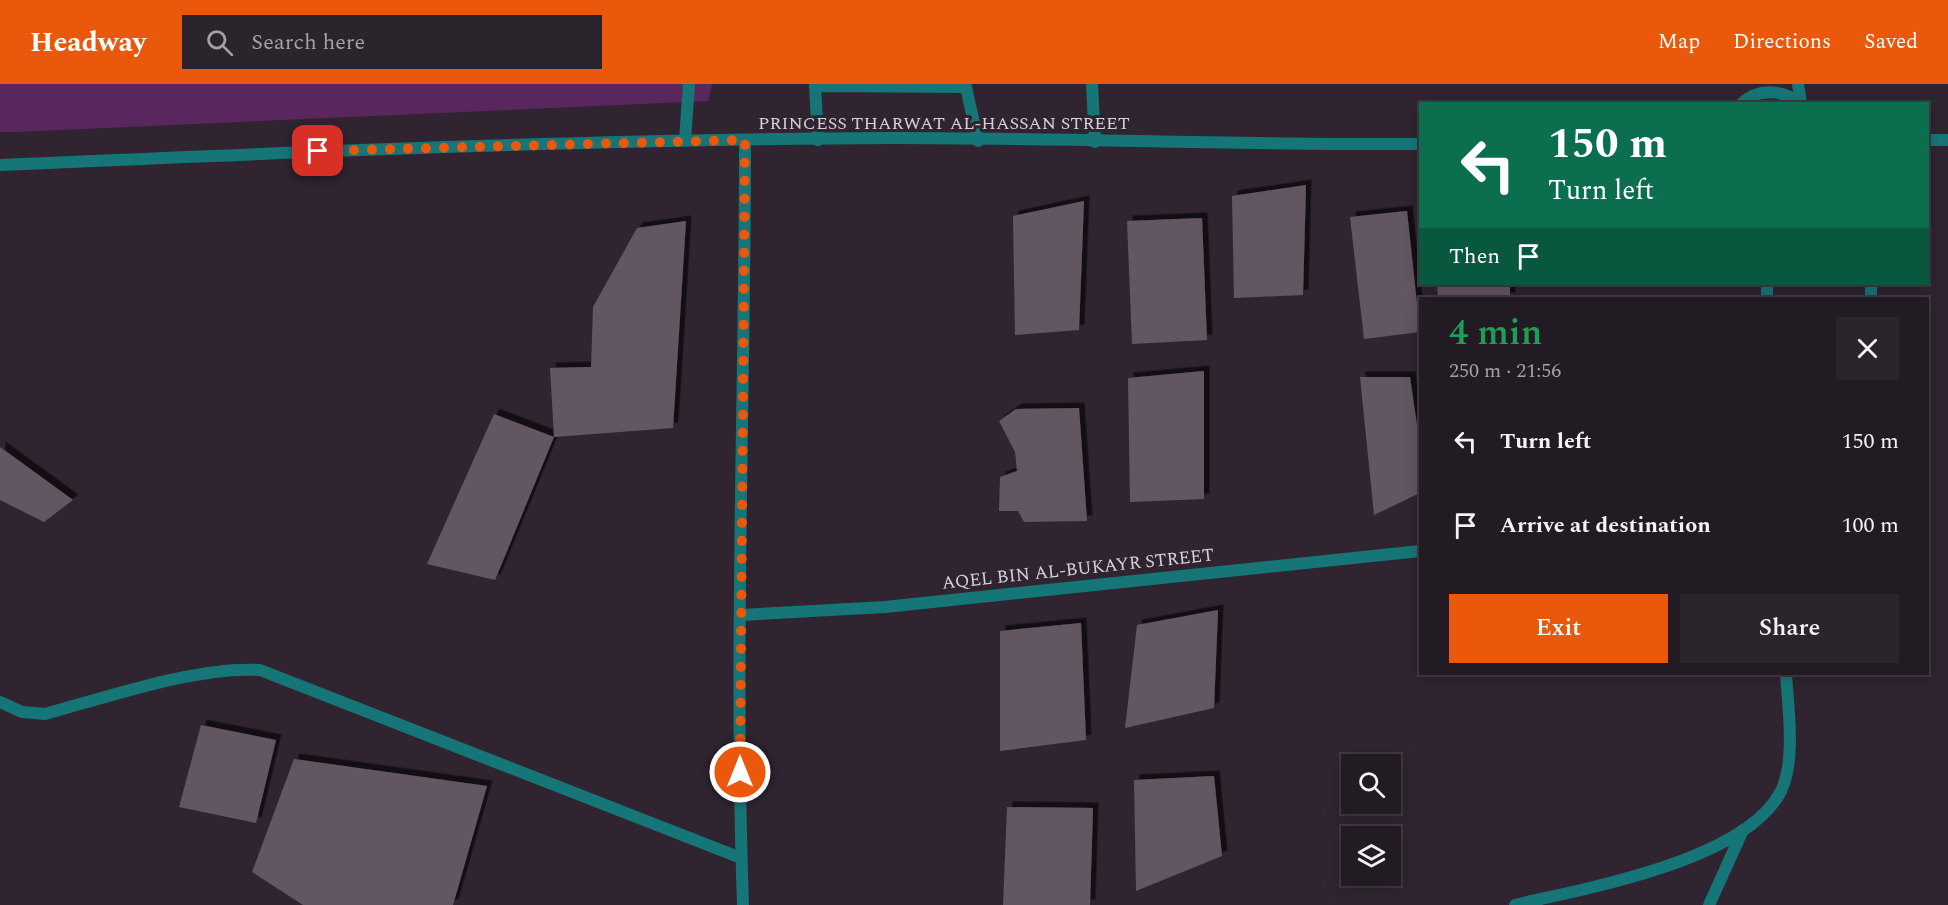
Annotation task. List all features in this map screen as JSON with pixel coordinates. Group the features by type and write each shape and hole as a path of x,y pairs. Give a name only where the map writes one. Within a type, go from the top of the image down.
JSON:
{"street":[{"path":"685,140 689,84"},
{"path":"1092,84 1095,142"},
{"path":"1746,84 1744,101 1775,92 1799,102"},
{"path":"1798,84 1801,102"},
{"path":"818,140 815,86 966,87 978,141"},
{"name":"PRINCESS THARWAT AL-HASSAN STREET","path":"0,165 340,150 685,140 1419,144"},
{"path":"743,905 740,615 745,140"},
{"path":"1929,140 1948,140"},
{"name":"AQEL BIN AL-BUKAYR STREET","path":"740,615 885,607 1419,551"},
{"path":"0,702 22,712 45,714 205,673 237,669 260,670 741,858"},
{"path":"1515,905 1677,862 1714,849 1768,809 1781,791 1789,748 1786,675"},
{"path":"1709,905 1743,829"}],"shaded area":[{"path":"0,84 712,84 708,101 0,132"}],"building":[{"path":"1306,185 1303,295 1234,298 1232,196"},
{"path":"1084,201 1079,330 1015,335 1013,216"},
{"path":"1407,211 1419,332 1364,339 1350,217"},
{"path":"1202,218 1207,340 1132,344 1127,221"},
{"path":"686,221 673,428 554,437 550,368 591,367 593,307 637,228"},
{"path":"1437,285 1510,285 1510,297 1438,297"},
{"path":"1204,371 1204,499 1130,502 1128,378"},
{"path":"1360,377 1410,377 1419,439 1419,493 1374,515"},
{"path":"1079,408 1087,521 1024,522 1018,511 999,511 1000,477 1017,471 1015,452 999,421 1016,409"},
{"path":"494,414 554,437 495,580 427,564"},
{"path":"0,447 73,500 44,522 0,500"},
{"path":"1218,610 1214,708 1125,728 1137,625"},
{"path":"1081,623 1086,740 1000,751 1000,631"},
{"path":"201,725 276,740 256,823 179,807"},
{"path":"294,759 487,786 453,905 303,905 252,872"},
{"path":"1214,776 1222,856 1136,891 1134,780"},
{"path":"1007,807 1093,808 1090,905 1003,905"}],"route":[{"path":"318,151 745,140 740,772"}]}
